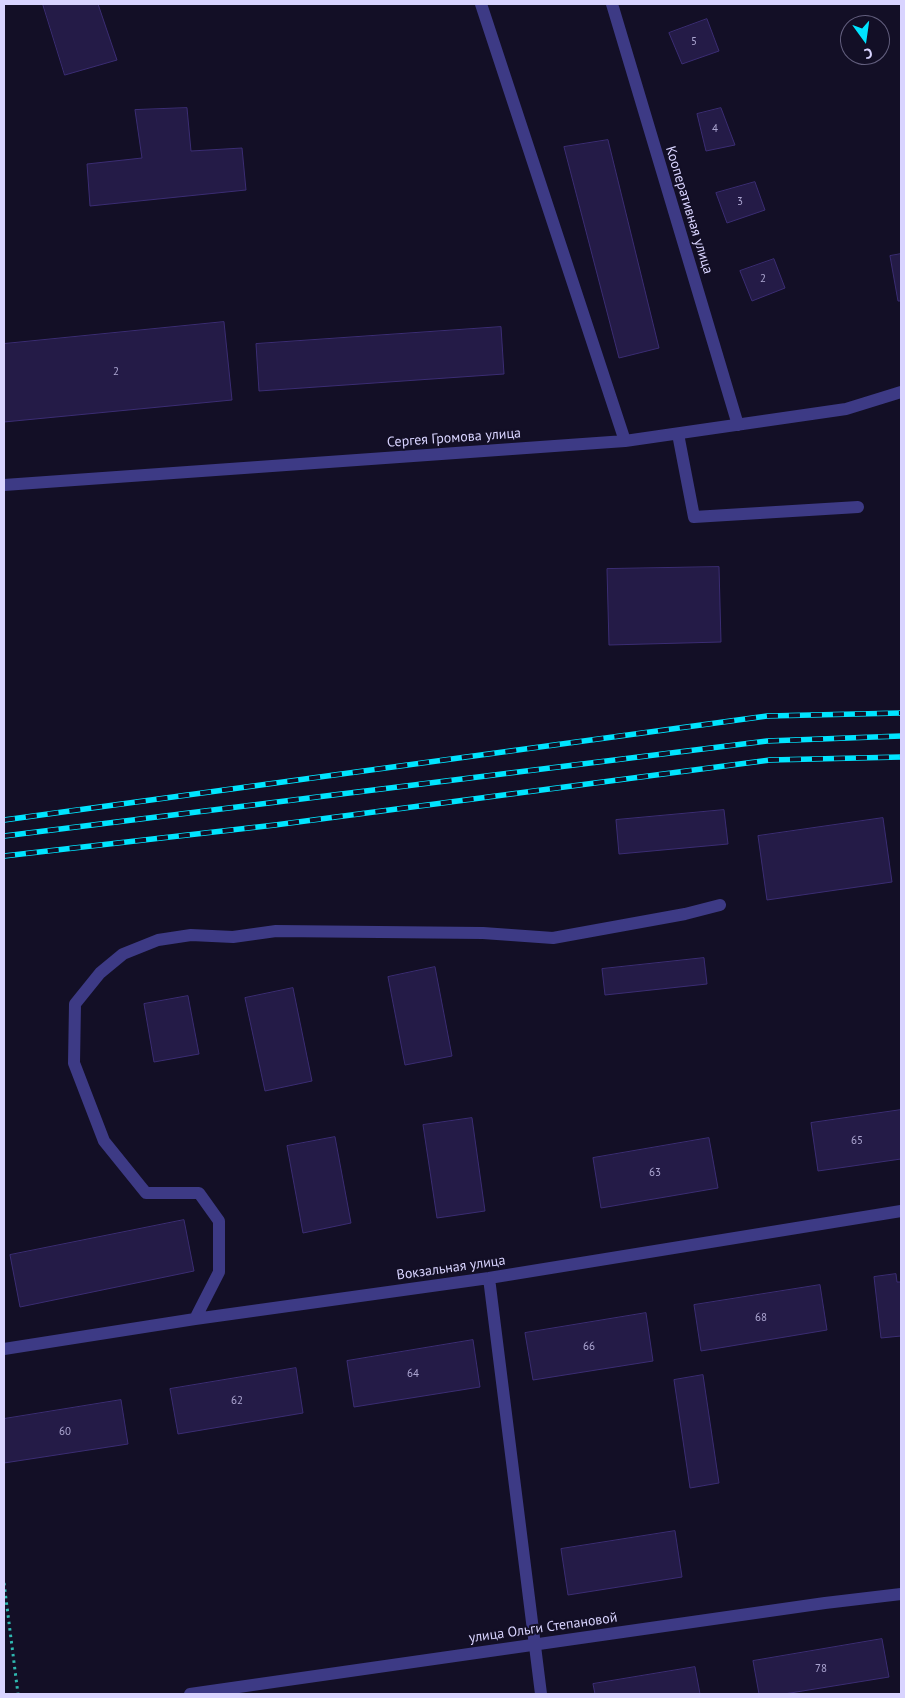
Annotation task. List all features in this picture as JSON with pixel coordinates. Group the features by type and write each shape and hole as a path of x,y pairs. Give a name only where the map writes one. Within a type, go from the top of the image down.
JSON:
{"street":[{"path":"481,4 625,441"},
{"name":"Кооперативная улица","path":"612,4 738,425"},
{"name":"Сергея Громова улица","path":"4,485 625,441 846,409 901,392"},
{"path":"678,434 694,517 858,507"},
{"path":"196,1319 219,1272 219,1221 199,1193 146,1193 104,1141 74,1063 75,1004 100,973 123,954 158,940 191,935 233,937 276,931 483,932 553,938 685,914 720,904"},
{"name":"Вокзальная улица","path":"4,1349 196,1319 489,1278 901,1211"},
{"path":"489,1278 542,1694"},
{"name":"улица Ольги Степановой","path":"190,1694 825,1603 901,1594"}],"path":[{"path":"4,1583 18,1694"}],"building":[{"path":"43,4 98,4 117,60 65,75"},
{"path":"707,19 719,51 682,64 669,33"},
{"path":"187,108 191,151 242,148 246,190 90,206 87,164 142,158 135,110"},
{"path":"721,108 735,145 706,151 697,114"},
{"path":"608,140 659,348 619,358 564,147"},
{"path":"755,182 765,210 727,223 716,193"},
{"path":"901,254 901,301 898,301 890,256"},
{"path":"774,259 785,288 752,301 740,271"},
{"path":"224,322 232,400 4,422 4,344"},
{"path":"501,327 504,374 259,391 256,344"},
{"path":"719,567 721,642 609,645 607,569"},
{"path":"724,810 728,844 619,854 616,820"},
{"path":"883,818 892,882 767,900 758,836"},
{"path":"704,958 707,984 605,995 602,969"},
{"path":"435,967 452,1056 405,1065 388,977"},
{"path":"293,988 312,1081 265,1091 245,998"},
{"path":"188,996 199,1054 154,1062 144,1004"},
{"path":"901,1110 901,1159 818,1171 811,1123"},
{"path":"472,1118 485,1211 437,1218 423,1125"},
{"path":"335,1137 351,1223 303,1233 287,1146"},
{"path":"709,1138 718,1188 601,1208 593,1158"},
{"path":"184,1220 194,1271 20,1307 10,1255"},
{"path":"896,1274 897,1282 901,1282 901,1336 881,1338 874,1277"},
{"path":"820,1285 827,1330 701,1351 694,1305"},
{"path":"646,1313 653,1361 533,1380 525,1333"},
{"path":"473,1340 480,1387 354,1407 347,1361"},
{"path":"296,1368 303,1413 178,1434 170,1389"},
{"path":"703,1375 719,1483 690,1488 674,1380"},
{"path":"121,1400 128,1444 4,1463 4,1419"},
{"path":"675,1531 682,1577 568,1595 561,1549"},
{"path":"882,1639 889,1677 784,1694 759,1694 753,1661"},
{"path":"695,1667 700,1694 595,1694 593,1684"}],"railway":[{"path":"4,820 767,716 901,713"},
{"path":"4,836 767,741 901,736"},
{"path":"4,856 275,825 770,760 901,757"}]}
